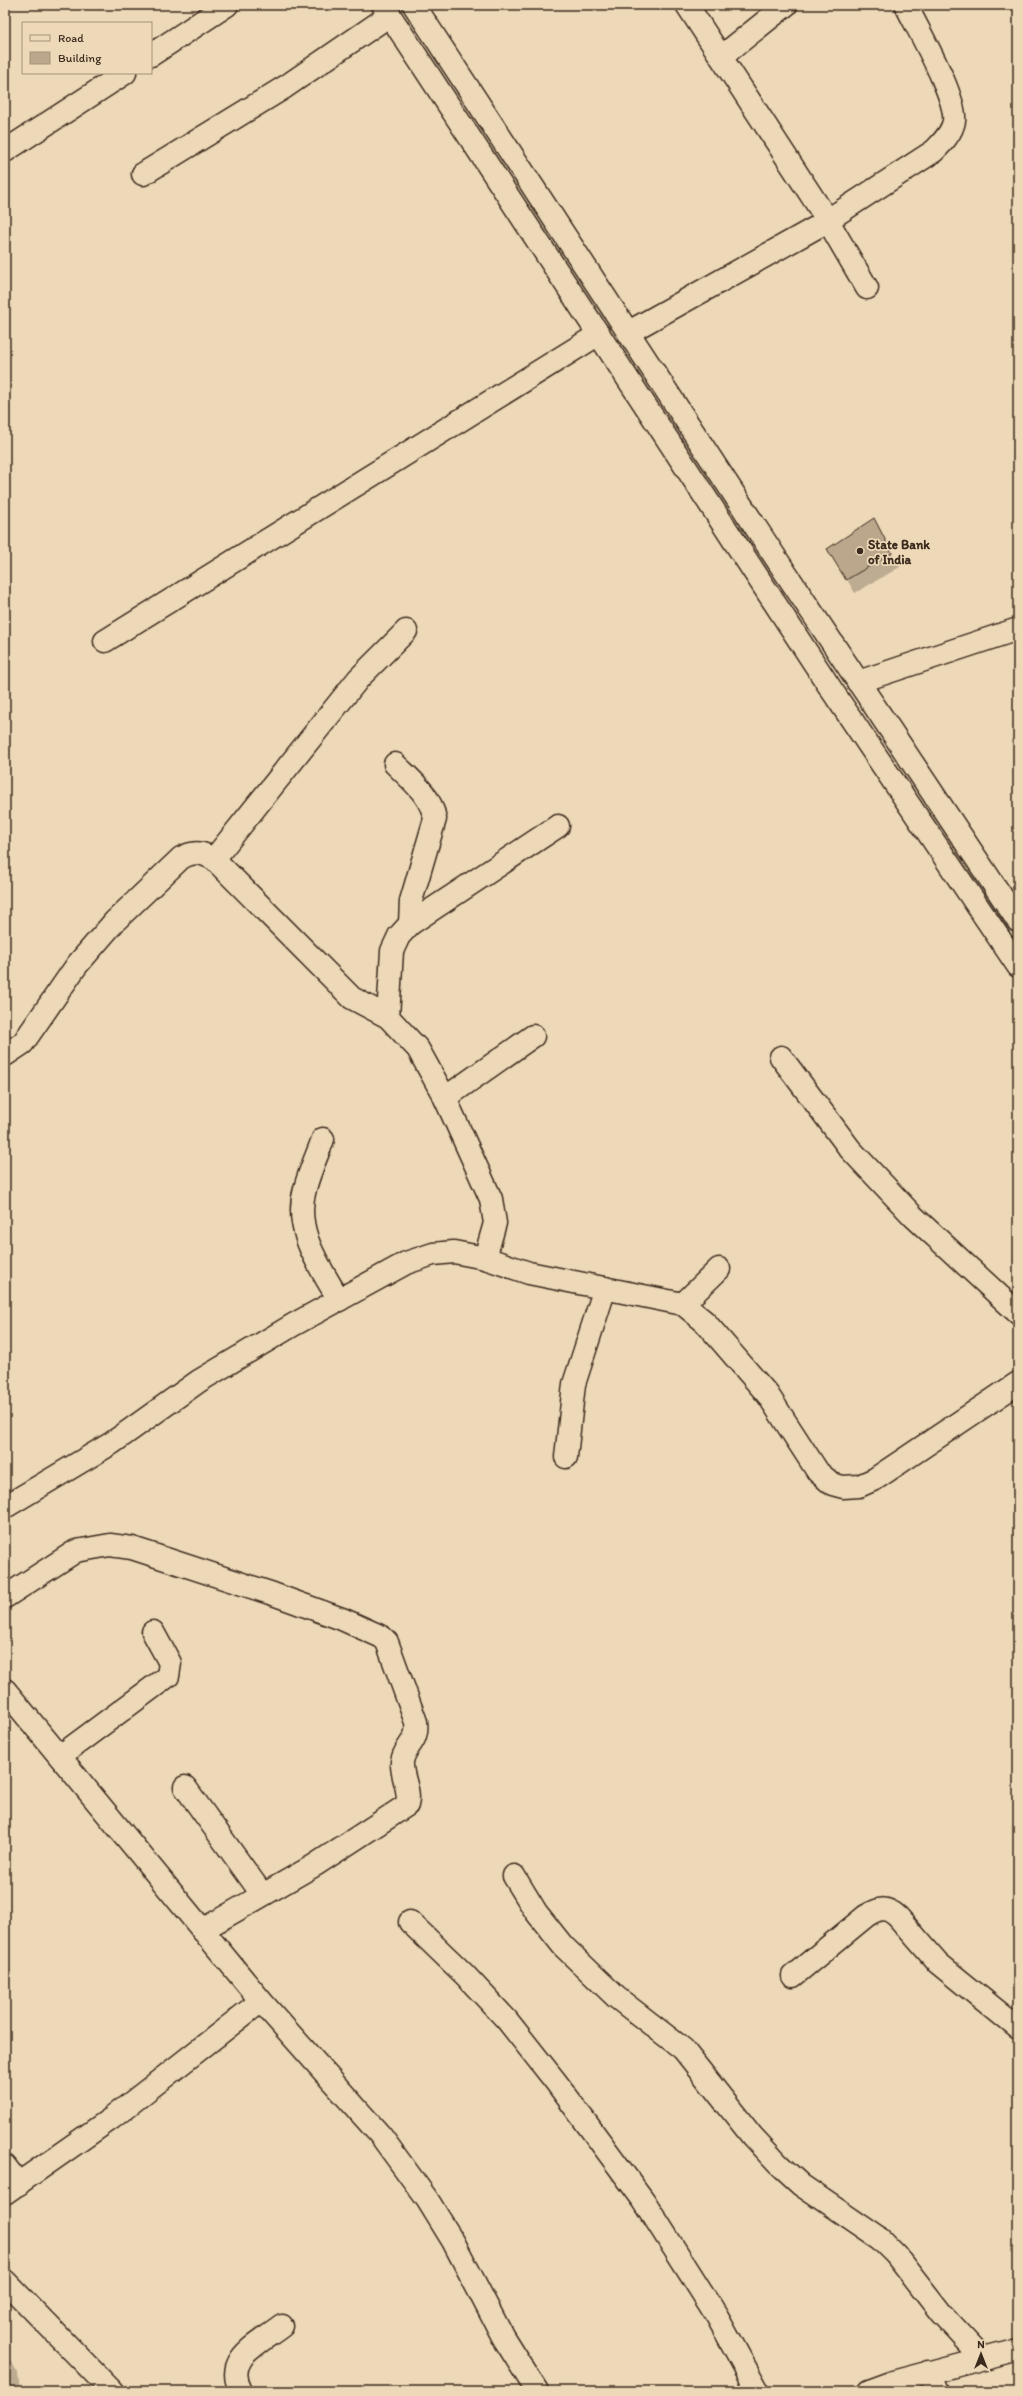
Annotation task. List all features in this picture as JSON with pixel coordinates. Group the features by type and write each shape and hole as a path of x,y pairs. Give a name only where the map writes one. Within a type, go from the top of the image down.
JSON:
{"street":[{"path":"152,55 227,5"},
{"path":"414,5 630,332 858,682 1018,921"},
{"path":"687,5 828,221 867,288"},
{"path":"721,57 786,5"},
{"path":"630,332 828,221 934,151 946,139 954,121 953,103 906,5"},
{"path":"143,174 285,87 387,10 831,689 1018,966"},
{"path":"5,151 123,74"},
{"path":"105,641 599,334"},
{"path":"858,682 1018,629"},
{"path":"214,859 359,678 406,631"},
{"path":"395,764 427,797 433,809 435,819 411,901 410,924"},
{"path":"388,1017 392,951 399,936 410,924 558,826"},
{"path":"5,1055 23,1043 77,965 115,921 181,858 192,852 203,853 214,859 352,998 388,1017 418,1049 445,1098 491,1199 495,1223 485,1258"},
{"path":"445,1098 533,1036"},
{"path":"781,1057 850,1149 913,1216 1018,1313"},
{"path":"323,1139 304,1189 301,1211 304,1231 311,1251 339,1300"},
{"path":"5,1507 112,1443 199,1381 406,1263 433,1254 454,1252 485,1258 529,1273 683,1304 705,1322 768,1395 818,1472 832,1484 843,1487 859,1486 875,1479 1018,1383"},
{"path":"683,1304 719,1269"},
{"path":"566,1457 574,1384 604,1288"},
{"path":"5,1597 76,1551 110,1545 132,1548 306,1606 382,1637 387,1642 416,1722 417,1732 414,1742 403,1756 402,1764 408,1787 407,1805 315,1865 262,1894 202,1930"},
{"path":"60,1756 168,1676 170,1663 153,1632"},
{"path":"5,1690 261,2001 381,2136 427,2199 453,2241 503,2337 537,2391"},
{"path":"185,1787 262,1894"},
{"path":"514,1876 536,1912 563,1946 616,1997 683,2049 752,2136 778,2164 807,2189 880,2239 896,2255 941,2312 982,2357"},
{"path":"793,1976 866,1916 878,1909 885,1908 891,1910 898,1917 938,1963 1018,2028"},
{"path":"410,1922 465,1975 507,2020 556,2082 656,2221 717,2316 758,2391"},
{"path":"5,2166 12,2188 112,2118 261,2001"},
{"path":"5,2281 112,2391"},
{"path":"241,2391 234,2373 237,2364 243,2356 282,2326"},
{"path":"868,2391 932,2382 982,2357 1018,2349"}],"building":[{"name":"State Bank of India","path":"874,518 892,553 846,580 827,549"}],"place":[{"name":"State Bank of India","path":"860,551"}]}
